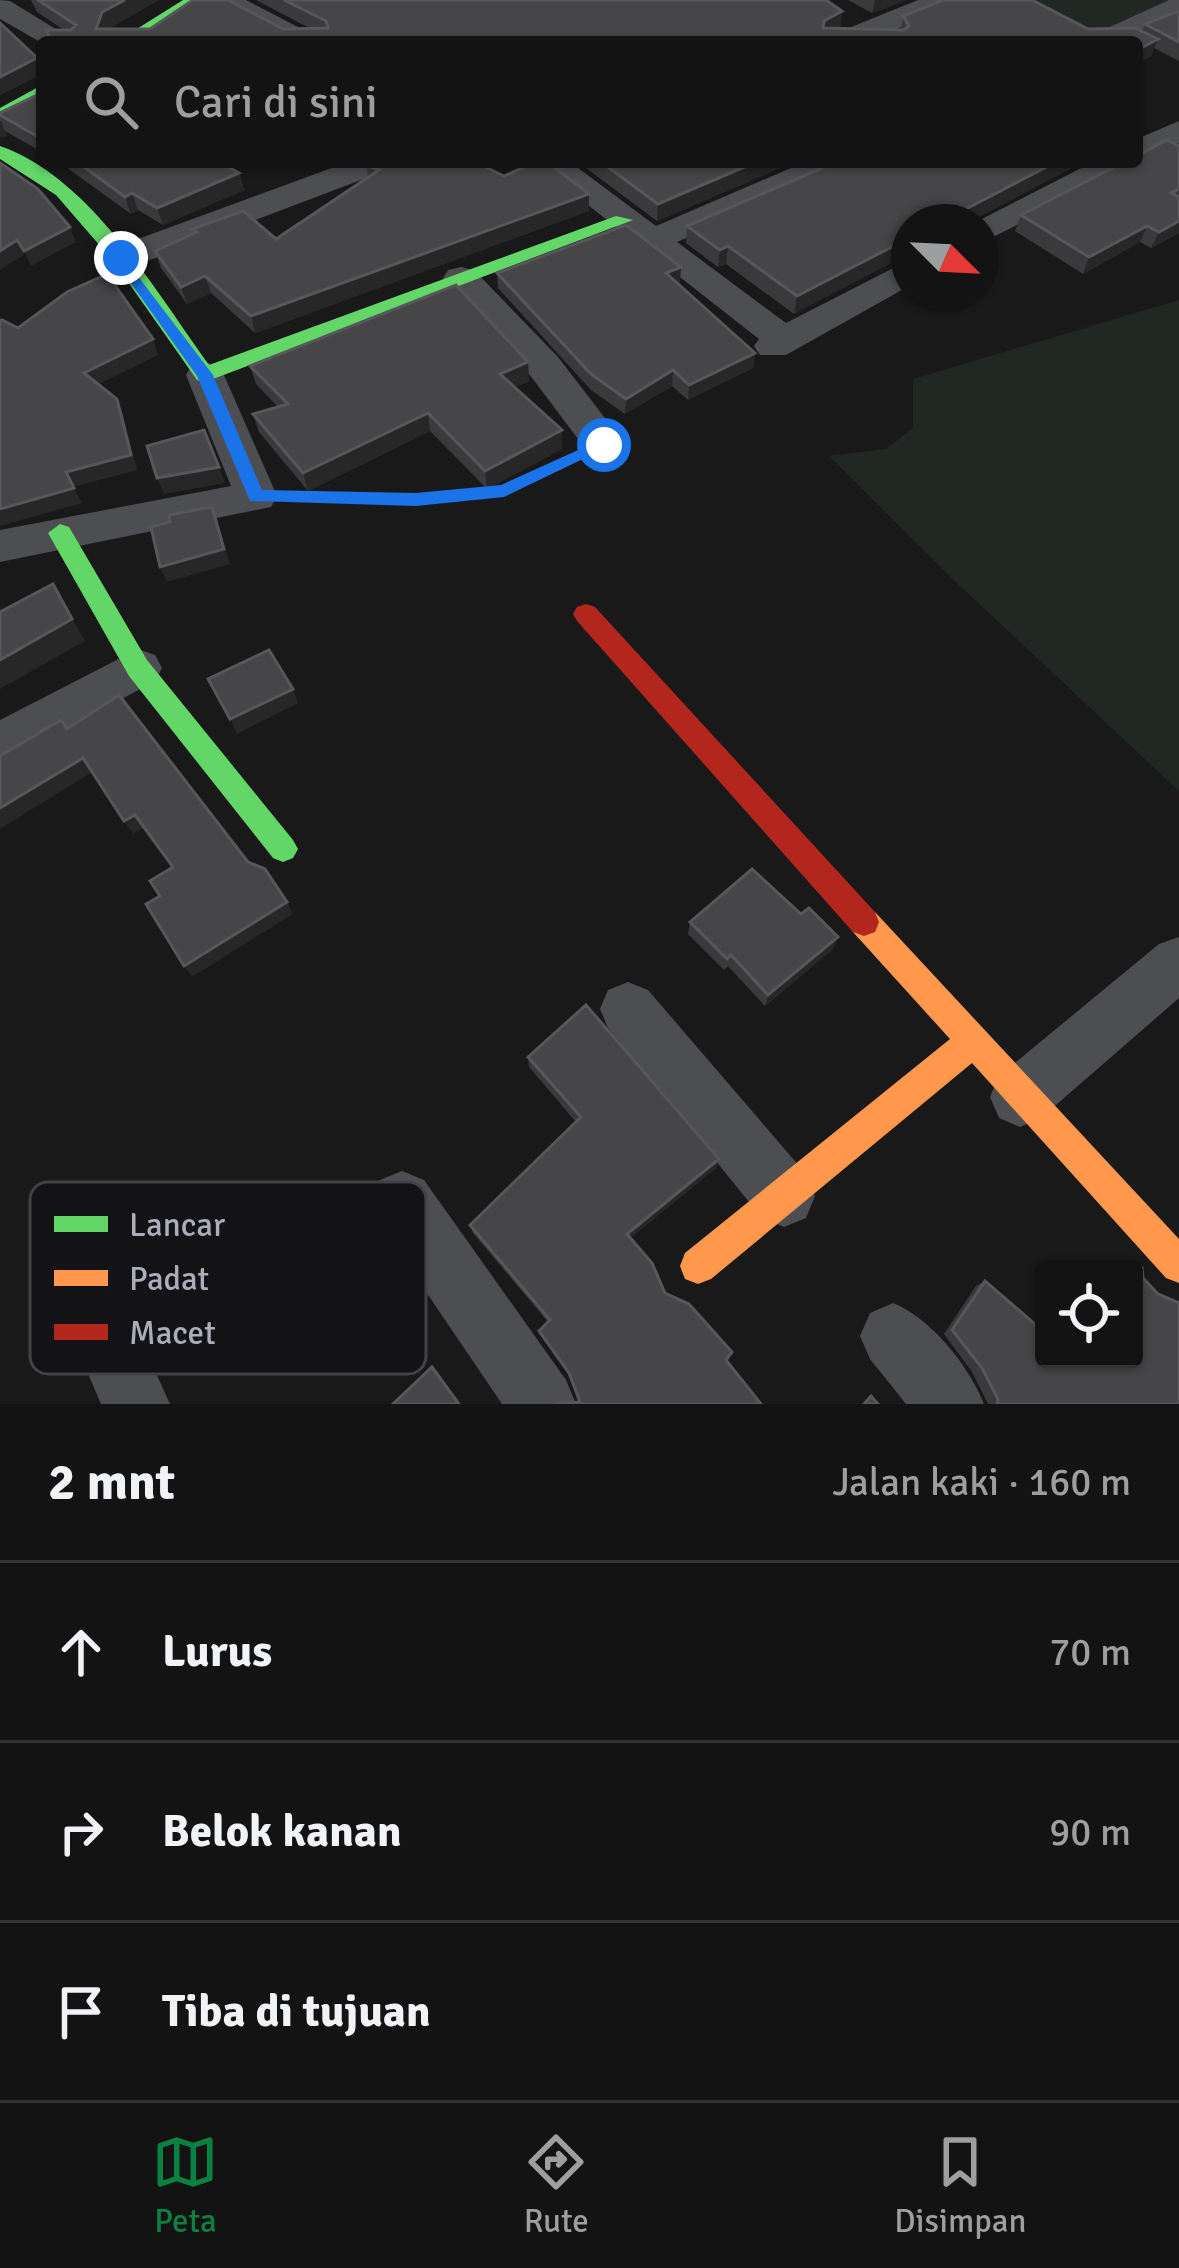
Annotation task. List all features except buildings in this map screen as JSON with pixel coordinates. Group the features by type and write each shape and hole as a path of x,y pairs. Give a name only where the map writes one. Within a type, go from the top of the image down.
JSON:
{"street":[{"path":"224,0 299,36"},
{"path":"837,10 881,36 943,0"},
{"path":"133,36 181,3"},
{"path":"0,7 51,36"},
{"path":"1101,36 1179,7"},
{"path":"0,115 36,94"},
{"path":"1143,149 1179,131"},
{"path":"0,151 63,191 121,258 205,375 256,496 0,546"},
{"path":"121,258 362,168"},
{"path":"557,168 778,343 891,281"},
{"path":"205,375 461,278 639,230 816,168"},
{"path":"999,223 1099,168"},
{"path":"461,278 544,366 604,445"},
{"path":"59,533 138,668 283,849"},
{"path":"586,614 812,867 975,1040 1020,1096 1179,1265"},
{"path":"0,744 138,668"},
{"path":"1020,1096 1179,963"},
{"path":"628,1009 784,1196"},
{"path":"698,1266 975,1040"},
{"path":"426,1237 542,1404"},
{"path":"892,1336 950,1404"},
{"path":"122,1374 136,1404"}],"path":[{"path":"256,496 416,500 504,490 604,445"}],"shaded area":[{"path":"1027,0 1179,0 1179,1 1097,33"},
{"path":"1179,300 1179,791 829,456 886,449 913,428 913,379"}],"traffic: fast":[{"path":"134,36 194,0"},
{"path":"0,115 36,94"},
{"path":"0,151 63,191 121,258 205,375 623,220"},
{"path":"60,533 138,668 283,849"}],"traffic: slow":[{"path":"864,922 1179,1265"},
{"path":"698,1266 975,1040"}],"traffic: jam":[{"path":"586,614 864,922"}],"route":[{"path":"121,258 205,375 256,496 416,500 504,490 604,445"}]}
